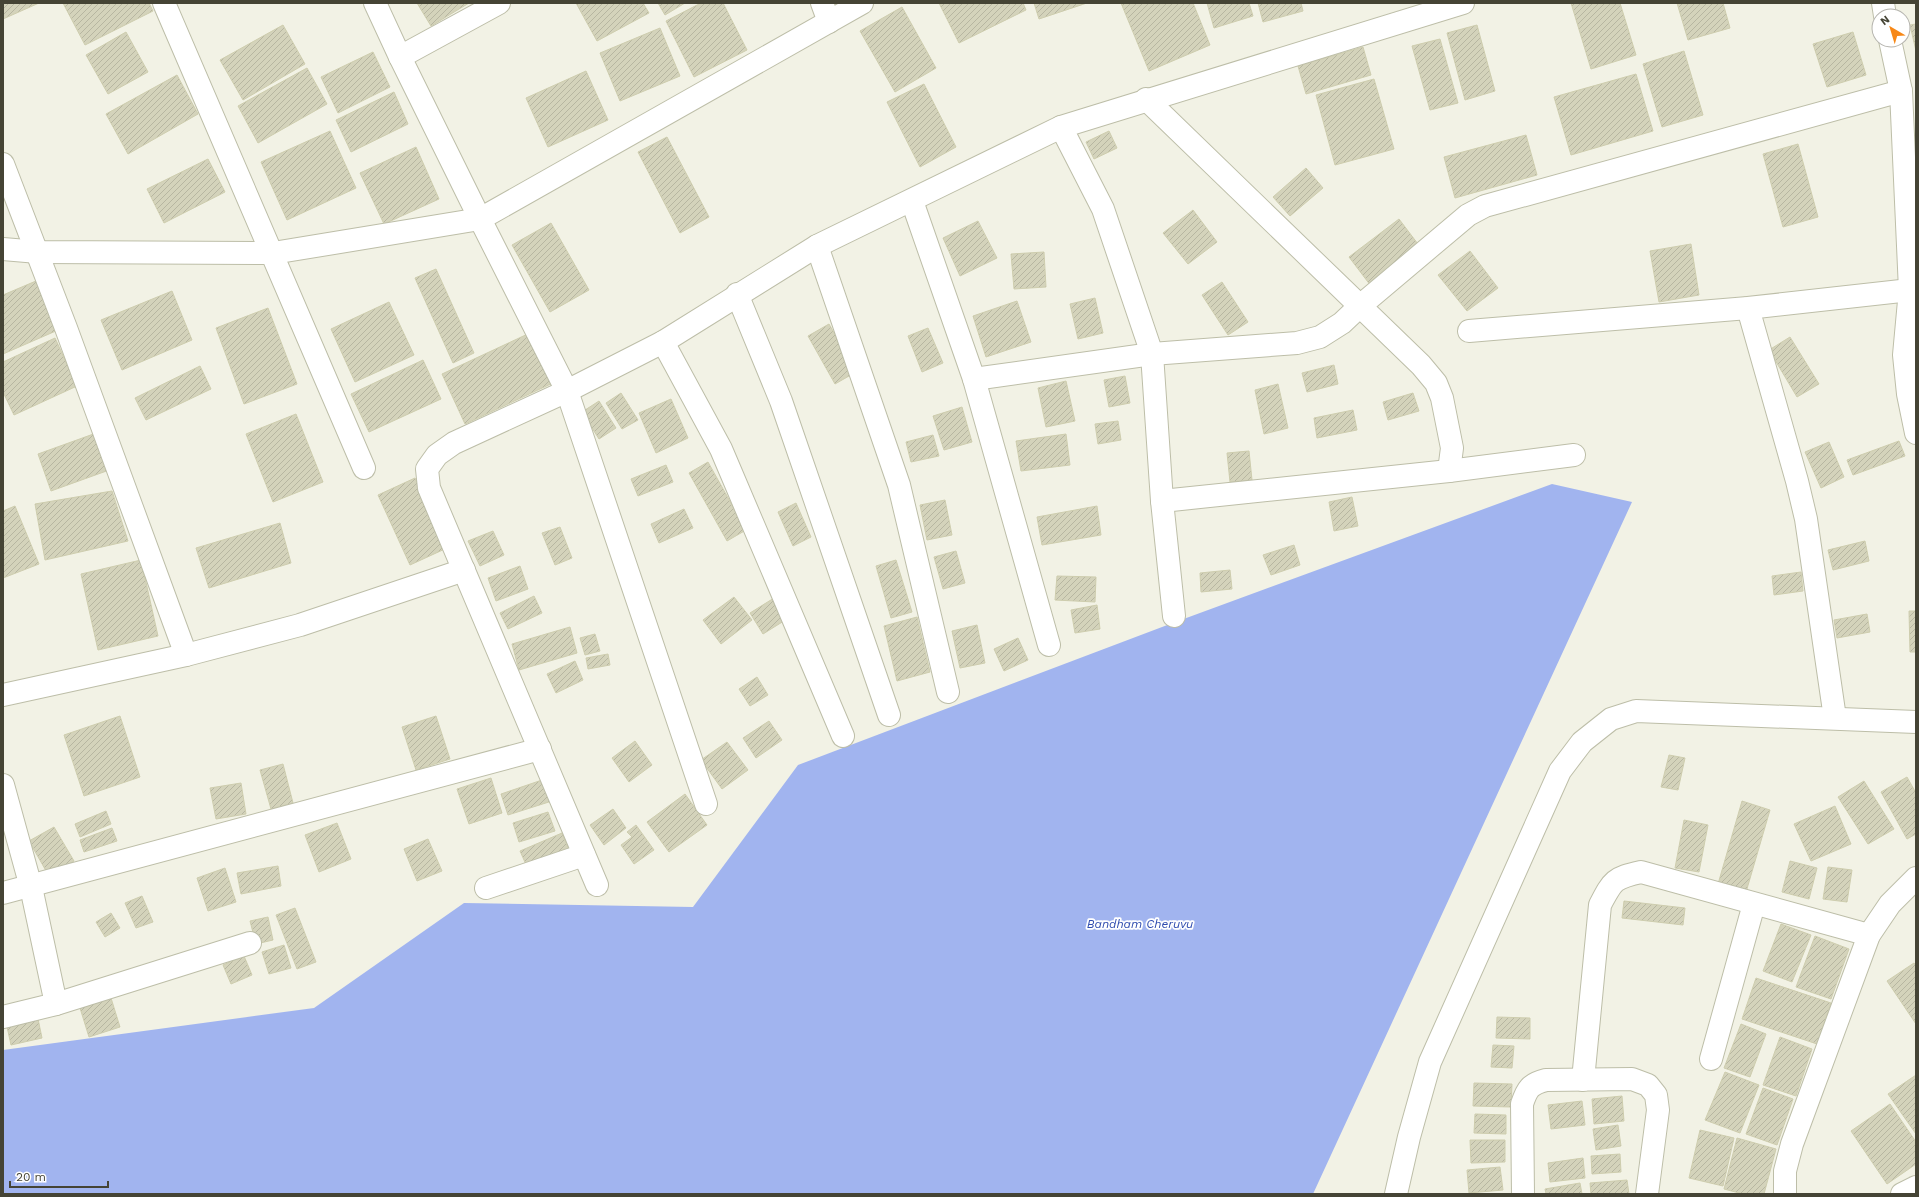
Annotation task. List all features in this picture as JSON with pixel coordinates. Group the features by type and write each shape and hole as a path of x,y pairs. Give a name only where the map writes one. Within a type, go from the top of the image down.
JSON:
{"street":[{"path":"164,3 273,253 364,468"},
{"path":"375,3 480,219 567,391 706,804"},
{"path":"400,57 499,3"},
{"path":"3,249 38,252 273,253 480,219 826,13 862,3"},
{"path":"597,885 429,488 427,469 437,455 454,443 567,391 663,342 737,294 817,246 1061,127 1146,99 1463,3"},
{"path":"1892,48 1901,91 1913,285 1904,355 1908,394 1916,433"},
{"path":"974,380 1152,354 1296,343 1320,336 1342,323 1468,215 1485,206 1901,91"},
{"path":"1146,99 1421,365 1436,383 1442,398 1452,448 1449,470"},
{"path":"1061,127 1103,209 1152,354 1162,501 1174,616"},
{"path":"3,164 38,252 186,655"},
{"path":"912,201 974,380 1049,645"},
{"path":"817,246 899,485 948,692"},
{"path":"1469,331 1748,308 1913,285"},
{"path":"737,294 781,401 889,715"},
{"path":"1748,308 1797,481 1806,519 1835,718"},
{"path":"663,342 721,448 843,736"},
{"path":"1162,501 1574,455"},
{"path":"3,695 186,655 300,625 464,570"},
{"path":"1396,1194 1408,1137 1430,1062 1560,771 1582,742 1611,719 1636,711 1916,722"},
{"path":"3,893 31,887 540,749"},
{"path":"3,785 31,887 56,1004"},
{"path":"486,888 584,855"},
{"path":"1583,1080 1600,905 1609,888 1620,877 1641,872 1869,935"},
{"path":"1785,1194 1785,1171 1792,1144 1869,935 1890,904 1916,878"},
{"path":"1711,1059 1754,904"},
{"path":"3,1017 56,1004 250,944"},
{"path":"1523,1194 1522,1104 1526,1090 1536,1083 1546,1080 1632,1079 1648,1085 1656,1095 1658,1110 1647,1194"},
{"path":"1902,1194 1916,1187"}],"water":[{"name":"Bandham Cheruvu","path":"1552,484 1632,502 1313,1194 3,1194 3,1050 314,1008 464,903 693,907 798,765 1170,624"}],"building":[{"path":"3,3 39,3 3,19"},
{"path":"63,3 149,3 153,11 85,45"},
{"path":"417,3 469,3 431,26"},
{"path":"576,3 643,3 649,13 597,41"},
{"path":"658,3 685,3 665,15"},
{"path":"701,3 723,3 747,50 694,77 666,21"},
{"path":"939,3 1023,3 1026,10 959,43"},
{"path":"1034,3 1087,3 1039,19"},
{"path":"1121,3 1193,3 1210,45 1149,71"},
{"path":"1207,3 1249,3 1253,16 1214,28"},
{"path":"1258,3 1301,3 1303,11 1263,22"},
{"path":"1571,3 1620,3 1636,55 1591,69"},
{"path":"1677,3 1723,3 1730,28 1688,40"},
{"path":"902,7 936,68 895,92 860,31"},
{"path":"1916,24 1916,51 1911,29 1911,25"},
{"path":"283,25 305,64 243,100 220,60"},
{"path":"1477,25 1495,91 1465,100 1447,33"},
{"path":"660,28 680,76 620,101 600,53"},
{"path":"126,32 148,72 108,94 86,55"},
{"path":"1853,32 1866,75 1827,87 1813,44"},
{"path":"1440,39 1458,103 1430,110 1412,46"},
{"path":"1363,47 1371,75 1306,94 1298,66"},
{"path":"1684,51 1703,115 1662,127 1643,64"},
{"path":"373,52 390,87 338,113 321,77"},
{"path":"307,68 327,104 258,143 238,106"},
{"path":"586,71 608,120 548,147 526,98"},
{"path":"1636,74 1653,131 1571,155 1554,97"},
{"path":"177,75 198,114 128,154 106,114"},
{"path":"1374,79 1394,149 1335,165 1316,95"},
{"path":"924,84 956,147 920,167 887,102"},
{"path":"394,92 408,124 351,152 336,120"},
{"path":"330,131 356,188 287,220 261,162"},
{"path":"1109,131 1117,148 1094,159 1086,142"},
{"path":"1526,135 1537,175 1455,198 1444,157"},
{"path":"667,137 709,217 680,233 638,152"},
{"path":"1798,144 1818,217 1783,227 1763,154"},
{"path":"416,147 439,199 384,224 360,173"},
{"path":"208,159 225,192 164,223 147,189"},
{"path":"1306,168 1323,188 1290,216 1273,197"},
{"path":"1193,210 1217,242 1188,264 1163,233"},
{"path":"1399,219 1424,252 1374,290 1349,257"},
{"path":"978,221 997,258 960,276 943,238"},
{"path":"551,223 589,290 550,312 512,245"},
{"path":"1691,244 1699,295 1659,302 1650,251"},
{"path":"1470,251 1498,288 1467,311 1438,275"},
{"path":"1044,252 1046,287 1014,289 1011,254"},
{"path":"436,269 474,353 453,363 415,278"},
{"path":"43,278 65,327 3,354 3,295"},
{"path":"1222,282 1248,322 1228,335 1202,295"},
{"path":"172,291 192,340 122,370 101,320"},
{"path":"1095,298 1103,333 1078,339 1070,304"},
{"path":"1017,301 1031,342 986,357 973,316"},
{"path":"389,302 414,355 355,382 331,329"},
{"path":"268,308 297,384 244,404 216,328"},
{"path":"829,324 856,372 835,384 808,336"},
{"path":"928,328 943,363 922,372 908,336"},
{"path":"532,332 555,382 465,424 442,374"},
{"path":"1790,337 1819,384 1797,397 1769,350"},
{"path":"55,338 77,386 14,415 3,392 3,362"},
{"path":"423,360 441,399 369,432 351,394"},
{"path":"1334,365 1338,384 1307,392 1302,373"},
{"path":"200,366 211,389 146,420 135,398"},
{"path":"1125,376 1130,403 1109,407 1104,380"},
{"path":"1066,381 1075,421 1046,427 1038,388"},
{"path":"1278,384 1288,428 1264,434 1255,390"},
{"path":"621,393 638,420 622,429 606,403"},
{"path":"1413,393 1419,411 1388,420 1383,402"},
{"path":"671,399 688,438 656,453 639,413"},
{"path":"599,401 616,428 599,439 582,412"},
{"path":"962,407 972,442 944,450 933,416"},
{"path":"1353,410 1357,430 1317,438 1314,418"},
{"path":"296,414 323,482 273,502 246,434"},
{"path":"1118,421 1121,440 1098,444 1095,424"},
{"path":"99,432 112,469 51,491 38,454"},
{"path":"1066,434 1070,465 1021,471 1016,441"},
{"path":"933,435 939,456 911,462 906,442"},
{"path":"1899,441 1905,456 1853,475 1847,460"},
{"path":"1829,442 1844,477 1821,488 1805,452"},
{"path":"1249,451 1252,480 1230,482 1227,453"},
{"path":"708,462 746,530 727,541 689,473"},
{"path":"666,465 673,482 638,496 631,479"},
{"path":"415,478 447,548 410,565 378,495"},
{"path":"112,491 128,541 45,560 35,504"},
{"path":"1352,497 1358,526 1334,531 1329,502"},
{"path":"945,500 952,535 927,540 920,505"},
{"path":"796,503 811,537 793,546 778,512"},
{"path":"15,506 39,564 3,578 3,511"},
{"path":"1097,506 1101,535 1042,545 1037,517"},
{"path":"684,509 693,528 659,543 651,524"},
{"path":"280,523 291,563 209,588 196,548"},
{"path":"560,527 572,558 555,565 542,533"},
{"path":"493,531 504,555 480,566 468,541"},
{"path":"1865,541 1869,561 1833,570 1828,550"},
{"path":"1294,545 1300,565 1271,575 1263,555"},
{"path":"956,551 965,583 943,589 934,557"},
{"path":"141,560 158,636 98,650 81,574"},
{"path":"896,560 912,612 891,618 876,566"},
{"path":"520,566 528,589 496,601 488,578"},
{"path":"1230,570 1232,589 1201,592 1200,573"},
{"path":"1801,572 1803,591 1774,595 1772,576"},
{"path":"1057,576 1096,577 1095,602 1055,600"},
{"path":"534,596 542,613 508,629 500,613"},
{"path":"734,597 752,620 721,644 703,620"},
{"path":"774,598 787,619 763,634 750,613"},
{"path":"1097,605 1100,629 1075,633 1071,610"},
{"path":"1909,611 1916,611 1916,652 1910,652"},
{"path":"1867,614 1870,632 1837,638 1834,620"},
{"path":"917,617 930,672 897,681 884,626"},
{"path":"977,625 985,663 960,668 952,631"},
{"path":"570,627 577,653 519,670 512,644"},
{"path":"595,634 600,651 585,655 580,638"},
{"path":"1018,638 1028,660 1004,671 994,649"},
{"path":"608,654 610,665 588,669 586,658"},
{"path":"575,661 583,680 556,693 547,674"},
{"path":"757,677 768,695 750,706 739,689"},
{"path":"120,716 140,777 84,796 64,735"},
{"path":"436,716 450,759 416,770 402,727"},
{"path":"769,721 782,740 756,758 743,738"},
{"path":"635,741 652,765 629,782 612,758"},
{"path":"727,742 748,770 722,789 701,760"},
{"path":"1669,755 1685,758 1678,790 1661,787"},
{"path":"283,764 293,803 271,809 260,770"},
{"path":"1907,777 1916,793 1916,834 1907,839 1881,792"},
{"path":"491,778 502,813 469,824 457,789"},
{"path":"545,779 552,801 508,815 501,794"},
{"path":"1864,781 1894,829 1868,844 1838,797"},
{"path":"241,783 246,814 216,819 210,788"},
{"path":"685,794 707,825 669,852 647,822"},
{"path":"1742,801 1770,810 1744,899 1716,891"},
{"path":"1835,806 1851,844 1811,861 1794,824"},
{"path":"613,809 626,828 604,845 590,825"},
{"path":"106,811 111,824 80,837 75,824"},
{"path":"548,812 555,831 519,842 513,823"},
{"path":"1684,820 1708,825 1699,872 1675,868"},
{"path":"337,823 351,859 319,872 305,835"},
{"path":"636,825 654,850 634,864 621,845 632,837 627,832"},
{"path":"54,827 74,861 49,876 29,841"},
{"path":"112,828 117,841 84,852 80,840"},
{"path":"562,833 570,852 528,869 520,851"},
{"path":"428,839 442,871 417,881 404,849"},
{"path":"1790,861 1817,868 1809,899 1782,892"},
{"path":"278,866 281,886 241,894 237,873"},
{"path":"1828,867 1852,870 1847,902 1823,899"},
{"path":"225,868 236,902 208,911 197,878"},
{"path":"142,896 153,922 136,928 125,903"},
{"path":"1624,901 1685,908 1683,925 1622,918"},
{"path":"295,908 316,962 297,969 276,915"},
{"path":"111,913 120,928 105,937 96,922"},
{"path":"268,917 273,940 256,944 250,921"},
{"path":"1781,924 1811,935 1792,982 1763,971"},
{"path":"1815,936 1849,949 1831,999 1796,987"},
{"path":"284,945 291,968 269,974 262,952"},
{"path":"244,956 252,975 231,984 223,965"},
{"path":"1914,963 1916,966 1916,1024 1887,981"},
{"path":"1756,978 1831,1003 1817,1044 1742,1019"},
{"path":"111,998 120,1027 89,1037 80,1008"},
{"path":"37,1014 42,1038 11,1045 6,1022"},
{"path":"1497,1017 1530,1018 1530,1039 1496,1038"},
{"path":"1741,1024 1766,1034 1750,1077 1724,1068"},
{"path":"1780,1037 1812,1049 1796,1096 1763,1085"},
{"path":"1493,1045 1514,1046 1512,1068 1491,1067"},
{"path":"1725,1072 1759,1085 1740,1133 1705,1120"},
{"path":"1916,1075 1916,1134 1888,1094"},
{"path":"1474,1083 1512,1084 1511,1107 1473,1106"},
{"path":"1763,1088 1793,1099 1777,1145 1746,1134"},
{"path":"1622,1096 1624,1121 1594,1124 1592,1099"},
{"path":"1582,1101 1585,1125 1551,1129 1548,1105"},
{"path":"1890,1104 1916,1142 1916,1164 1887,1184 1851,1131"},
{"path":"1475,1114 1506,1115 1506,1134 1474,1133"},
{"path":"1618,1125 1621,1146 1596,1150 1593,1129"},
{"path":"1700,1130 1734,1138 1723,1186 1689,1178"},
{"path":"1737,1138 1776,1149 1764,1194 1743,1194 1724,1189"},
{"path":"1470,1140 1505,1140 1505,1162 1471,1163"},
{"path":"1620,1154 1621,1172 1592,1174 1591,1156"},
{"path":"1583,1158 1585,1178 1550,1182 1548,1163"},
{"path":"1500,1167 1503,1190 1469,1193 1467,1170"},
{"path":"1627,1180 1629,1194 1591,1194 1590,1183"},
{"path":"1580,1183 1582,1194 1546,1194 1545,1189"}]}
